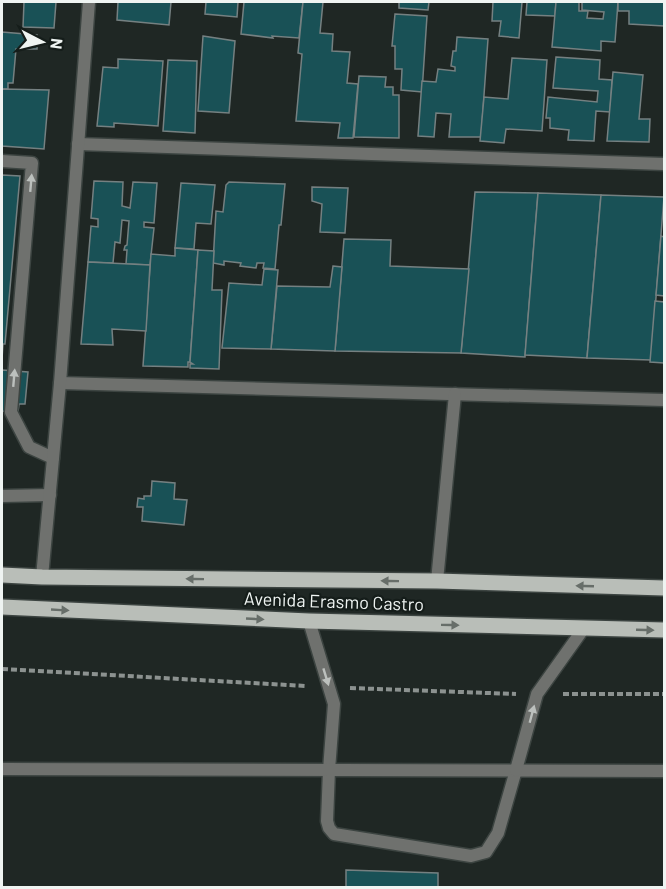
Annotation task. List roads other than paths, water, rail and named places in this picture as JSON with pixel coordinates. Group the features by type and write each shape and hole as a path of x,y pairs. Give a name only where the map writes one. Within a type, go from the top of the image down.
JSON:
{"main road":[{"name":"Avenida Erasmo Castro","path":"2,575 437,581 664,588"},
{"name":"Avenida Erasmo Castro","path":"2,607 309,621 664,630"}],"street":[{"path":"42,577 60,382 89,2"},
{"path":"78,144 664,164"},
{"path":"2,161 32,163 11,412 29,447 53,458"},
{"path":"60,382 664,400"},
{"path":"437,581 455,394"},
{"path":"2,495 50,495"},
{"path":"309,621 334,704 329,770 327,821 329,828 334,834 471,856 486,852 498,833 537,694 584,628"},
{"path":"2,769 664,771"}]}
